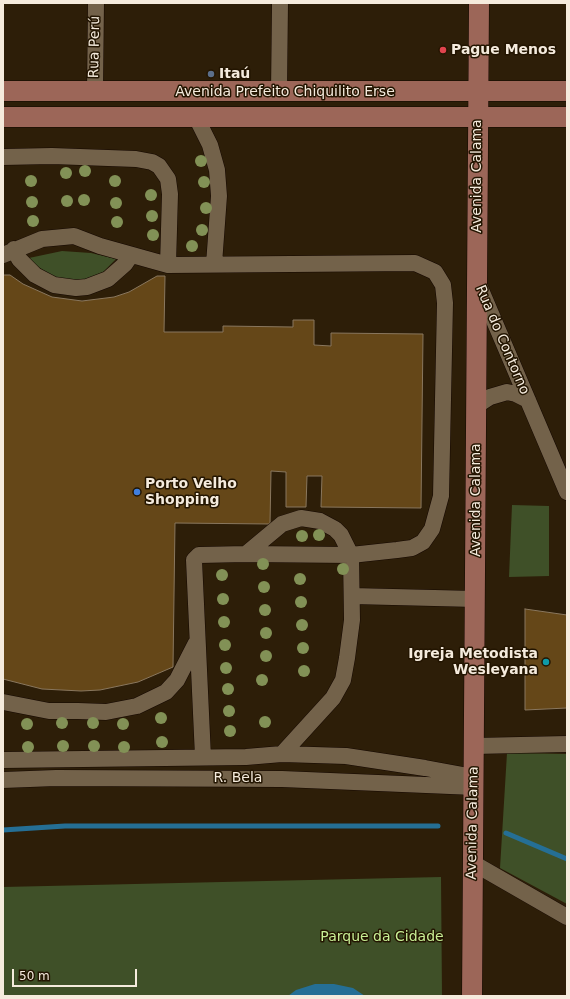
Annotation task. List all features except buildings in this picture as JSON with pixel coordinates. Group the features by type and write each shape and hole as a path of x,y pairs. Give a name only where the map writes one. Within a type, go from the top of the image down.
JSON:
{"main road":[{"name":"Avenida Calama","path":"472,996 479,3"},
{"name":"Avenida Prefeito Chiquilito Erse","path":"3,91 567,91"},
{"name":"Avenida Prefeito Chiquilito Erse","path":"3,117 567,117"}],"street":[{"name":"Rua Perú","path":"94,92 96,3"},
{"path":"279,92 280,3"},
{"path":"196,117 210,144 217,170 219,196 214,264"},
{"path":"3,157 52,156 136,159 152,162 159,166 168,179 170,194 168,265"},
{"path":"9,252 42,239 74,236 131,255 168,265 415,263 435,272 443,285 445,303 441,496 432,530 423,542 412,548 351,555 199,555 194,560 196,642 203,757"},
{"path":"9,252 19,259 35,275 54,285 65,288 87,287 108,279 125,264 131,255"},
{"name":"Rua do Contorno","path":"477,280 567,492"},
{"name":"Rua do Contorno","path":"476,406 490,397 507,392 516,394 528,400"},
{"path":"246,554 282,524 301,518 320,520 335,529 341,535 351,555 352,620 348,658 343,680 334,698 282,754"},
{"path":"352,596 475,598"},
{"path":"3,702 49,710 78,712 106,712 137,706 166,692 177,680 196,642"},
{"path":"474,746 567,744"},
{"path":"3,760 203,757 282,754 346,756 425,768 474,782"},
{"name":"R. Bela","path":"3,780 71,778 474,782"},
{"path":"473,864 567,917"}],"green space":[{"path":"62,251 91,253 116,259 103,272 86,279 77,280 55,278 37,266 29,258"},
{"path":"512,505 549,506 549,576 509,577"},
{"path":"507,753 567,754 567,904 500,868"},
{"name":"Parque da Cidade","path":"441,877 442,996 3,996 3,887"}],"water":[{"path":"315,984 334,984 353,988 365,996 288,996 296,990"}],"waterway":[{"path":"3,830 65,826 438,826"},
{"path":"506,833 567,859"}],"place":[{"name":"Pague Menos","path":"443,50"},
{"name":"Itaú","path":"211,74"},
{"name":"Porto Velho Shopping","path":"137,492"},
{"name":"Igreja Metodista Wesleyana","path":"546,662"}]}
